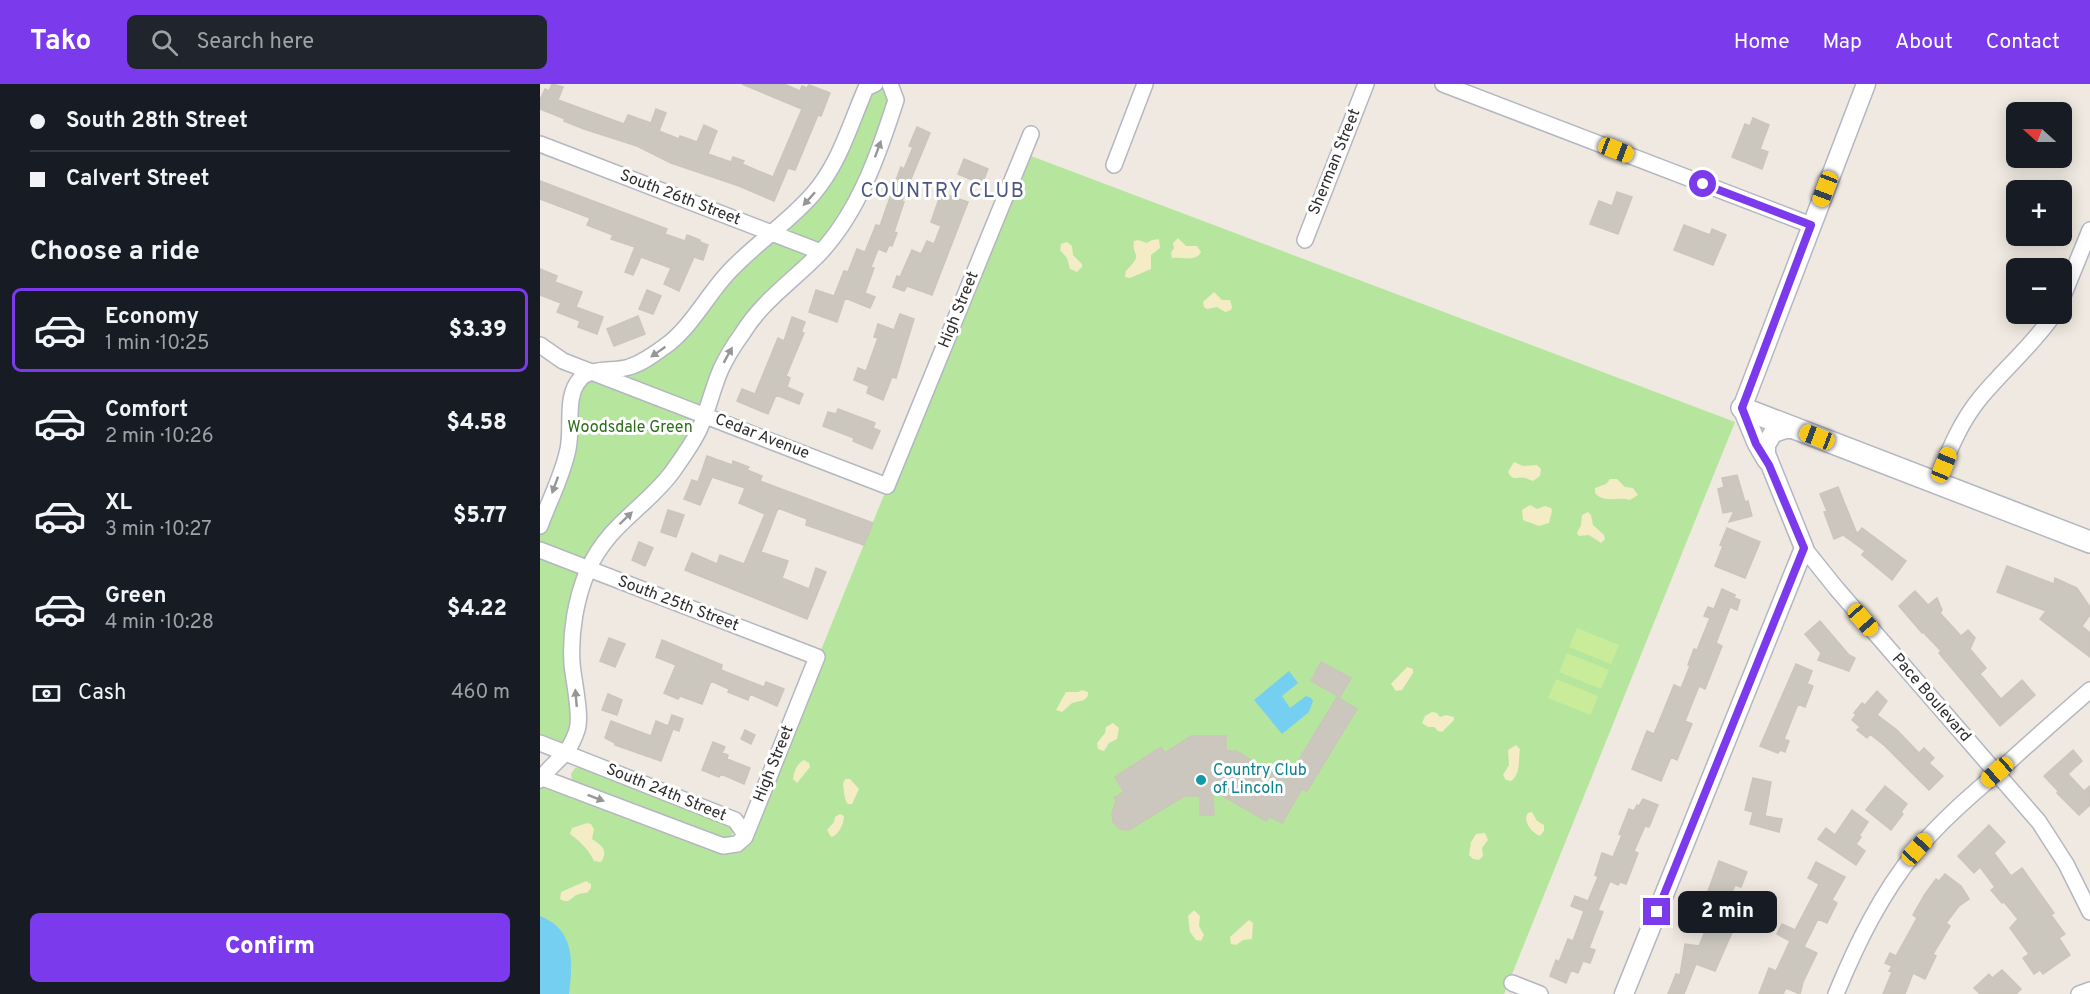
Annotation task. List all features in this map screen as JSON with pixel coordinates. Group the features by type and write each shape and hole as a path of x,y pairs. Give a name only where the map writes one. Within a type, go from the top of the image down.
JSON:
{"main road":[{"path":"1742,408 2090,542"}],"street":[{"path":"540,526 568,450 571,431 571,399 582,378 592,372 632,366 668,345 732,269 815,192 831,170 866,88 875,84"},
{"path":"540,777 567,753 578,726 572,661 573,631 588,569 610,535 671,474 687,451 705,415 721,370 743,331 776,293 821,252 852,208 871,169 896,100 890,84"},
{"path":"1114,165 1145,84"},
{"name":"Sherman Street","path":"1305,240 1366,84"},
{"path":"1443,84 1811,225"},
{"path":"1624,994 1804,548 1742,408 1866,84"},
{"name":"High Street","path":"887,486 1031,134"},
{"name":"South 26th Street","path":"540,144 821,252"},
{"path":"2072,274 2090,230"},
{"path":"1936,483 1951,446 1974,407 1998,378 2025,352 2046,324"},
{"name":"Cedar Avenue","path":"540,345 562,361 887,486"},
{"path":"1769,465 1766,445 1771,436 1779,430 1797,429"},
{"name":"Pace Boulevard","path":"1804,548 2039,822 2072,874 2090,912"},
{"name":"South 25th Street","path":"540,550 817,657"},
{"name":"High Street","path":"745,837 817,657"},
{"path":"1836,994 1861,937 1883,898 1905,866 1949,816 2090,690"},
{"name":"South 24th Street","path":"540,743 735,820 745,837 737,844 723,846 540,777"},
{"path":"1512,983 1540,994"},
{"path":"2079,994 2090,990"}],"green space":[{"name":"Woodsdale Green","path":"875,84 890,84 896,99 852,208 757,312 698,431 623,520 578,605 576,695 567,753 540,743 540,526 582,378 649,358 799,209"},
{"name":"Country Club of Lincoln","path":"1023,153 1735,422 1504,994 540,994 540,780 723,846 745,837"},
{"path":"1577,628 1619,645 1611,664 1569,647"},
{"path":"1567,653 1609,670 1601,689 1559,672"},
{"path":"1556,679 1598,696 1591,715 1548,698"},
{"path":"579,767 728,823 734,829 731,838 725,840 576,783 572,780 571,774 575,768"}],"sand":[{"path":"1178,238 1186,246 1197,246 1201,252 1199,255 1192,258 1172,258 1173,243"},
{"path":"1159,239 1160,248 1151,255 1151,269 1130,278 1125,277 1126,271 1136,257 1134,241 1147,243"},
{"path":"1067,242 1072,246 1073,255 1082,264 1077,272 1070,269 1067,258 1060,250 1061,244"},
{"path":"1214,292 1222,300 1230,300 1231,310 1225,312 1217,307 1207,309 1204,307 1203,302"},
{"path":"1514,462 1523,466 1537,465 1541,469 1540,476 1533,481 1512,477 1508,472"},
{"path":"1610,479 1617,479 1625,487 1633,488 1638,495 1630,500 1607,499 1595,493 1595,488 1606,484"},
{"path":"1530,505 1537,509 1545,506 1551,508 1549,523 1539,526 1523,520 1522,510"},
{"path":"1588,512 1593,525 1604,535 1605,539 1601,543 1589,535 1579,536 1577,533 1582,515"},
{"path":"1407,667 1413,669 1413,673 1402,690 1396,691 1391,684"},
{"path":"1082,690 1088,692 1084,700 1072,703 1062,712 1056,710 1066,692"},
{"path":"1432,712 1437,713 1440,717 1446,715 1454,717 1454,720 1442,732 1438,731 1422,723 1425,716"},
{"path":"1113,723 1119,728 1117,739 1109,743 1104,751 1098,749 1097,743 1105,733 1106,727"},
{"path":"1516,745 1520,749 1518,771 1511,781 1506,780 1503,775 1509,765 1508,750"},
{"path":"804,760 809,763 810,767 797,783 793,779 794,774 798,765"},
{"path":"845,779 850,779 859,789 852,804 848,804 845,797 843,784"},
{"path":"1532,812 1537,821 1544,825 1544,831 1540,836 1531,830 1526,820 1528,813"},
{"path":"840,814 844,816 842,826 831,837 827,830 835,817"},
{"path":"587,823 591,824 594,829 592,839 604,851 601,862 594,861 584,846 570,834 572,828"},
{"path":"1485,833 1488,840 1482,848 1483,856 1479,860 1473,859 1469,855 1471,842 1476,834"},
{"path":"586,881 591,884 587,893 576,895 568,901 560,899 561,892"},
{"path":"1194,910 1200,916 1199,926 1204,935 1201,941 1196,940 1190,932 1188,916"},
{"path":"1249,920 1253,923 1252,939 1243,940 1236,945 1231,944 1230,937"}],"water":[{"path":"1289,671 1298,683 1282,696 1290,708 1306,696 1313,701 1309,712 1282,734 1254,700"},
{"path":"540,916 560,929 566,938 571,959 569,994 540,994"}],"building":[{"path":"552,84 563,87 558,100 624,124 628,115 651,123 656,109 666,113 659,131 679,139 680,136 697,142 704,125 717,131 708,154 731,162 733,157 744,161 742,164 773,177 802,109 742,84 784,84 800,91 802,86 807,88 809,85 830,93 821,116 818,115 795,170 788,168 774,201 739,186 671,163 637,146 584,129 540,109 540,100 545,89 549,91"},
{"path":"1753,118 1769,125 1760,149 1768,152 1762,169 1732,157 1745,124 1750,126"},
{"path":"917,127 930,133 902,201 904,202 892,246 889,245 886,252 878,249 871,267 874,268 865,293 875,297 870,308 845,298 837,322 809,312 816,290 834,296 844,271 848,272 857,249 865,252 876,225 880,226 901,167 904,169 913,147 909,146"},
{"path":"964,159 988,169 982,184 958,174"},
{"path":"540,181 667,229 665,234 685,241 687,235 700,240 708,245 703,260 694,257 679,291 664,284 671,268 641,257 633,275 625,272 635,247 611,239 613,235 587,225 590,218 540,199"},
{"path":"1617,192 1632,197 1618,234 1590,224 1599,201 1612,206"},
{"path":"941,193 968,202 932,295 907,286 904,291 893,287 912,250 921,254 927,241 934,244 941,226 931,222"},
{"path":"1684,225 1710,235 1712,229 1726,235 1713,265 1674,250"},
{"path":"540,269 557,276 555,282 582,292 576,307 603,317 597,334 578,327 580,321 557,312 561,303 540,295"},
{"path":"647,290 661,296 653,314 639,309"},
{"path":"900,314 914,319 896,378 892,377 883,400 867,393 869,386 854,380 858,368 866,371 878,338 874,337 878,324 894,330"},
{"path":"638,316 645,334 614,346 607,329"},
{"path":"792,317 805,322 801,333 804,333 786,376 790,378 787,387 803,394 799,404 776,395 768,414 737,401 742,389 755,394 778,338 784,341"},
{"path":"838,409 875,423 873,428 880,431 872,449 853,441 854,438 823,426 828,412 836,414"},
{"path":"707,456 732,465 733,461 749,467 747,470 762,476 760,481 873,523 864,545 806,525 807,519 778,508 761,552 788,561 782,578 809,589 816,568 826,572 807,619 685,570 692,553 717,564 720,555 744,564 765,514 739,503 745,488 712,477 700,505 684,499 692,480 698,482"},
{"path":"1737,475 1752,516 1729,522 1734,511 1723,513 1718,489 1724,487 1722,478"},
{"path":"1838,487 1857,534 1862,528 1906,561 1892,580 1862,555 1865,551 1843,535 1834,539 1820,494"},
{"path":"668,510 684,515 676,537 661,532"},
{"path":"1727,528 1760,542 1745,578 1715,566"},
{"path":"639,542 653,548 645,566 632,560"},
{"path":"2007,566 2054,584 2055,578 2077,588 2090,607 2090,615 2082,626 2090,633 2090,657 2040,619 2046,611 1997,592"},
{"path":"1722,589 1740,600 1737,610 1730,607 1716,643 1722,646 1705,689 1699,686 1685,721 1692,724 1677,760 1671,757 1661,781 1632,769 1647,731 1654,734 1674,685 1681,688 1694,649 1697,650 1710,618 1704,616 1708,607 1714,609"},
{"path":"1915,591 1928,605 1937,598 1942,610 1940,613 1961,636 1968,630 1975,638 1970,649 1986,668 1980,674 2001,699 2022,680 2035,695 2000,726 1939,653 1941,651 1899,606"},
{"path":"1820,621 1849,655 1855,658 1849,671 1818,660 1821,653 1805,634"},
{"path":"609,638 625,644 615,667 600,661"},
{"path":"662,640 722,665 721,670 764,687 766,682 784,689 777,706 750,694 748,700 728,692 729,689 711,681 702,704 680,696 678,699 664,693 676,665 656,657"},
{"path":"1321,662 1351,678 1340,697 1311,681"},
{"path":"1796,664 1812,671 1807,684 1813,686 1805,707 1798,704 1784,739 1789,741 1785,752 1780,750 1778,753 1760,746"},
{"path":"1877,691 1887,701 1877,715 1897,730 1919,753 1924,748 1934,758 1929,763 1943,776 1929,790 1885,746 1870,734 1867,738 1857,730 1860,727 1852,720 1856,715 1854,713 1862,703 1865,705"},
{"path":"608,694 622,700 617,715 602,710"},
{"name":"Country Club of Lincoln","path":"1337,697 1357,709 1307,791 1302,789 1282,823 1269,816 1266,821 1213,790 1214,815 1200,815 1200,796 1184,796 1129,830 1120,829 1113,822 1112,813 1116,801 1114,798 1124,792 1115,777 1161,747 1165,753 1191,736 1226,736 1226,751 1236,751 1286,781"},
{"path":"672,715 683,719 679,731 673,729 661,761 615,745 605,738 611,721 651,736 656,721 668,726"},
{"path":"745,730 755,735 751,744 741,739"},
{"path":"713,742 725,747 722,753 728,755 727,759 750,768 744,784 721,774 719,777 702,770"},
{"path":"2073,750 2082,761 2068,774 2084,791 2090,786 2090,805 2079,815 2044,776"},
{"path":"1753,778 1771,782 1765,816 1782,819 1779,832 1750,824 1753,812 1745,810"},
{"path":"1885,786 1907,804 1901,812 1903,814 1891,830 1866,810"},
{"path":"1643,799 1658,805 1649,827 1645,826 1634,851 1638,853 1626,884 1620,882 1618,885 1610,881 1598,910 1603,912 1589,948 1595,950 1590,963 1583,961 1578,973 1571,970 1566,983 1550,976 1556,960 1559,962 1568,939 1573,941 1584,911 1571,906 1575,896 1588,901 1598,877 1595,875 1602,853 1613,857 1629,809 1634,811"},
{"path":"1852,810 1868,822 1856,844 1865,851 1856,865 1818,839 1826,828 1835,835"},
{"path":"1989,825 2005,842 1994,853 2011,876 2022,868 2054,913 2051,915 2065,934 2059,938 2070,955 2043,974 2040,970 2034,974 2023,958 2029,954 2010,928 2018,919 1991,890 1995,887 1980,867 1974,873 1958,856"},
{"path":"1719,861 1747,872 1741,887 1735,885 1720,922 1734,928 1715,971 1696,964 1684,994 1668,994 1676,974 1680,975 1685,944 1699,946 1715,907 1704,902"},
{"path":"1816,862 1845,877 1832,900 1837,903 1827,923 1818,919 1804,947 1817,953 1803,982 1800,994 1786,988 1783,994 1759,994 1769,968 1776,971 1790,941 1777,934 1782,924 1795,930 1819,884 1808,878"},
{"path":"1945,874 1961,886 1969,899 1959,906 1946,923 1950,926 1933,954 1936,956 1925,979 1913,973 1905,994 1883,994 1892,972 1889,971 1892,966 1885,963 1890,953 1896,956 1917,918 1913,915 1925,894 1936,879 1939,881"},
{"path":"2002,970 2021,989 2016,994 1980,994 1974,988 1989,974 1992,978"}],"place":[{"name":"Country Club of Lincoln","path":"1201,780"}],"district":[{"name":"COUNTRY CLUB","path":"943,192"}],"route":[{"path":"1657,912 1804,548 1742,408 1811,225 1703,184"}]}
